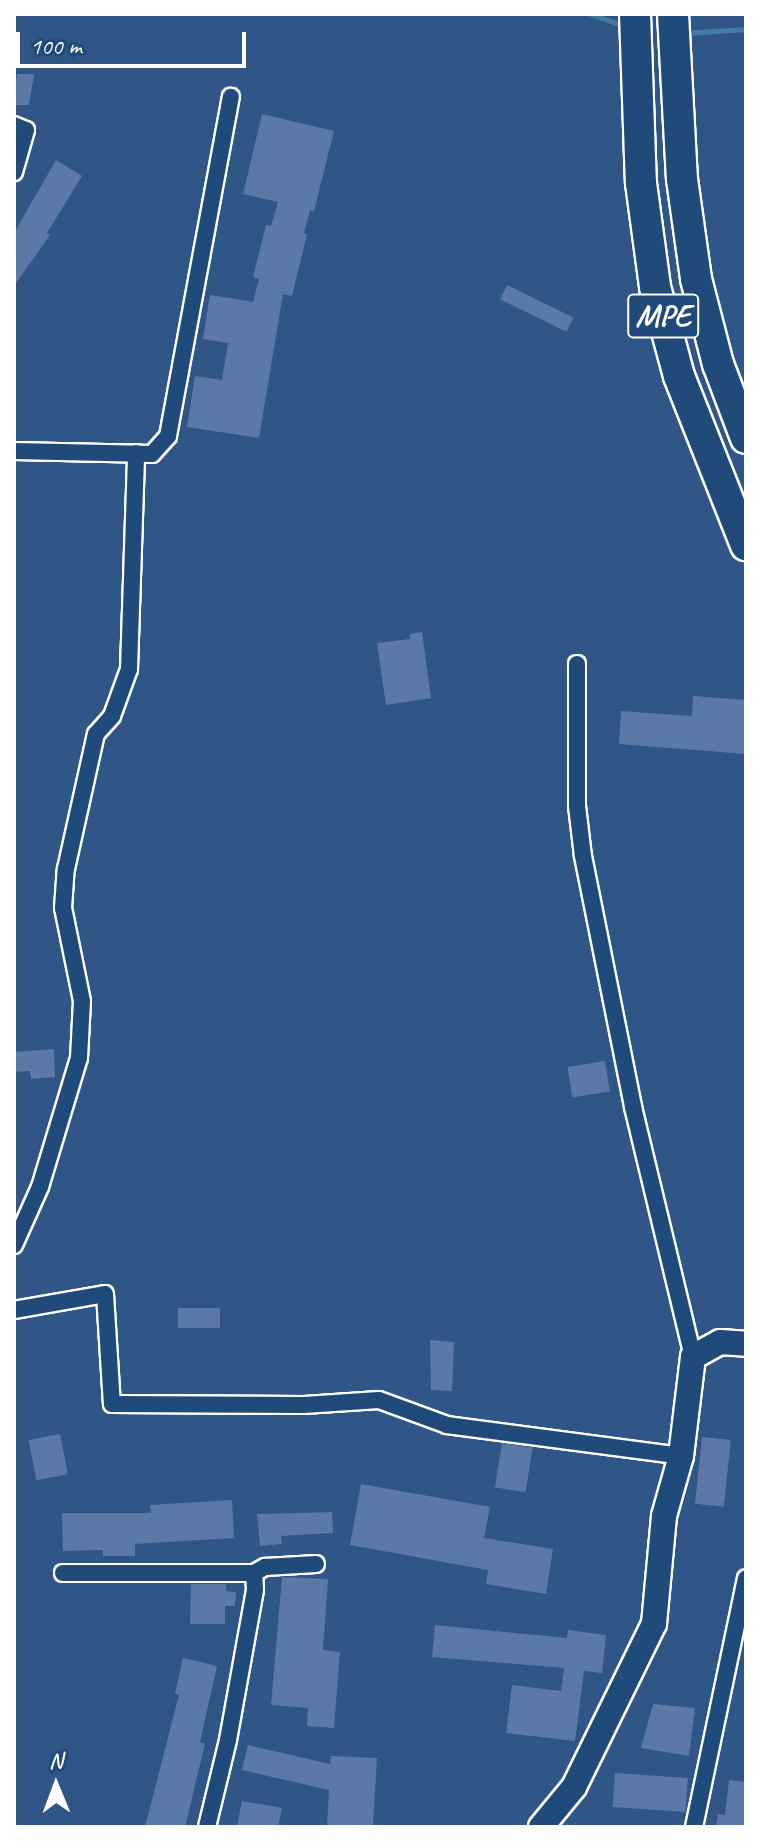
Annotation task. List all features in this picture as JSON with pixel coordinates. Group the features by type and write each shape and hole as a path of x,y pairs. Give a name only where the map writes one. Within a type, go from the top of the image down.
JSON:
{"highway":[{"name":"MPE","path":"635,14 641,183 655,287 679,376 746,545"},
{"name":"MPE","path":"673,14 682,179 696,279 718,364 746,438"}],"street":[{"path":"14,451 152,454 168,436 231,97"},
{"path":"14,125 26,130 14,172"},
{"path":"14,1245 40,1187 79,1058 82,1001 63,908 66,869 96,734 112,716 129,669 136,453"},
{"path":"541,1827 574,1787 654,1624 664,1516 681,1456 693,1357 633,1107 583,856 577,806 577,664"},
{"path":"14,1310 105,1294 112,1404 304,1405 379,1400 447,1425 681,1456"},
{"path":"693,1357 720,1342 746,1344"},
{"path":"63,1573 254,1573 265,1567 316,1564"},
{"path":"207,1827 228,1740 255,1590 254,1573"},
{"path":"694,1827 746,1578"}],"building":[{"path":"17,74 34,74 29,105 14,105"},
{"path":"262,114 334,131 314,211 310,210 304,233 307,234 292,296 283,294 259,438 187,427 195,376 222,380 228,343 203,339 210,295 253,302 259,279 253,277 266,225 271,226 278,202 243,194"},
{"path":"56,160 82,176 47,233 50,235 14,286 14,233"},
{"path":"507,285 574,317 566,332 500,299"},
{"path":"422,632 431,698 386,705 377,643 410,639 410,634"},
{"path":"693,696 746,700 746,754 619,744 621,711 692,716"},
{"path":"54,1049 55,1077 31,1079 30,1071 14,1072 14,1052"},
{"path":"605,1061 610,1092 572,1098 567,1067"},
{"path":"178,1308 220,1308 220,1328 178,1328"},
{"path":"430,1340 454,1342 452,1391 431,1390"},
{"path":"60,1434 68,1474 36,1480 29,1440"},
{"path":"702,1437 731,1440 724,1507 695,1504"},
{"path":"502,1443 533,1448 526,1492 495,1487"},
{"path":"361,1484 490,1507 484,1538 553,1549 546,1594 486,1584 488,1570 350,1545"},
{"path":"232,1500 234,1538 135,1544 135,1556 103,1556 103,1550 63,1551 62,1513 151,1513 150,1505"},
{"path":"332,1512 333,1533 281,1536 282,1544 260,1546 257,1514"},
{"path":"282,1577 328,1579 323,1650 340,1652 334,1728 307,1726 308,1708 271,1705"},
{"path":"191,1584 226,1584 226,1591 236,1592 235,1606 225,1606 225,1624 190,1624"},
{"path":"435,1625 567,1638 568,1630 606,1635 602,1673 584,1671 575,1741 506,1733 512,1685 561,1691 564,1668 432,1657"},
{"path":"183,1658 217,1666 200,1742 205,1744 185,1827 145,1827 179,1695 175,1694"},
{"path":"653,1704 695,1708 689,1756 641,1748"},
{"path":"248,1745 330,1764 331,1756 377,1758 373,1827 327,1827 329,1790 242,1770"},
{"path":"615,1773 688,1778 685,1812 613,1807"},
{"path":"729,1780 746,1782 746,1827 716,1827 718,1814 725,1815"},
{"path":"242,1801 282,1808 278,1827 237,1827"}],"waterway":[{"path":"591,14 624,26"},
{"path":"685,33 746,29"}]}
